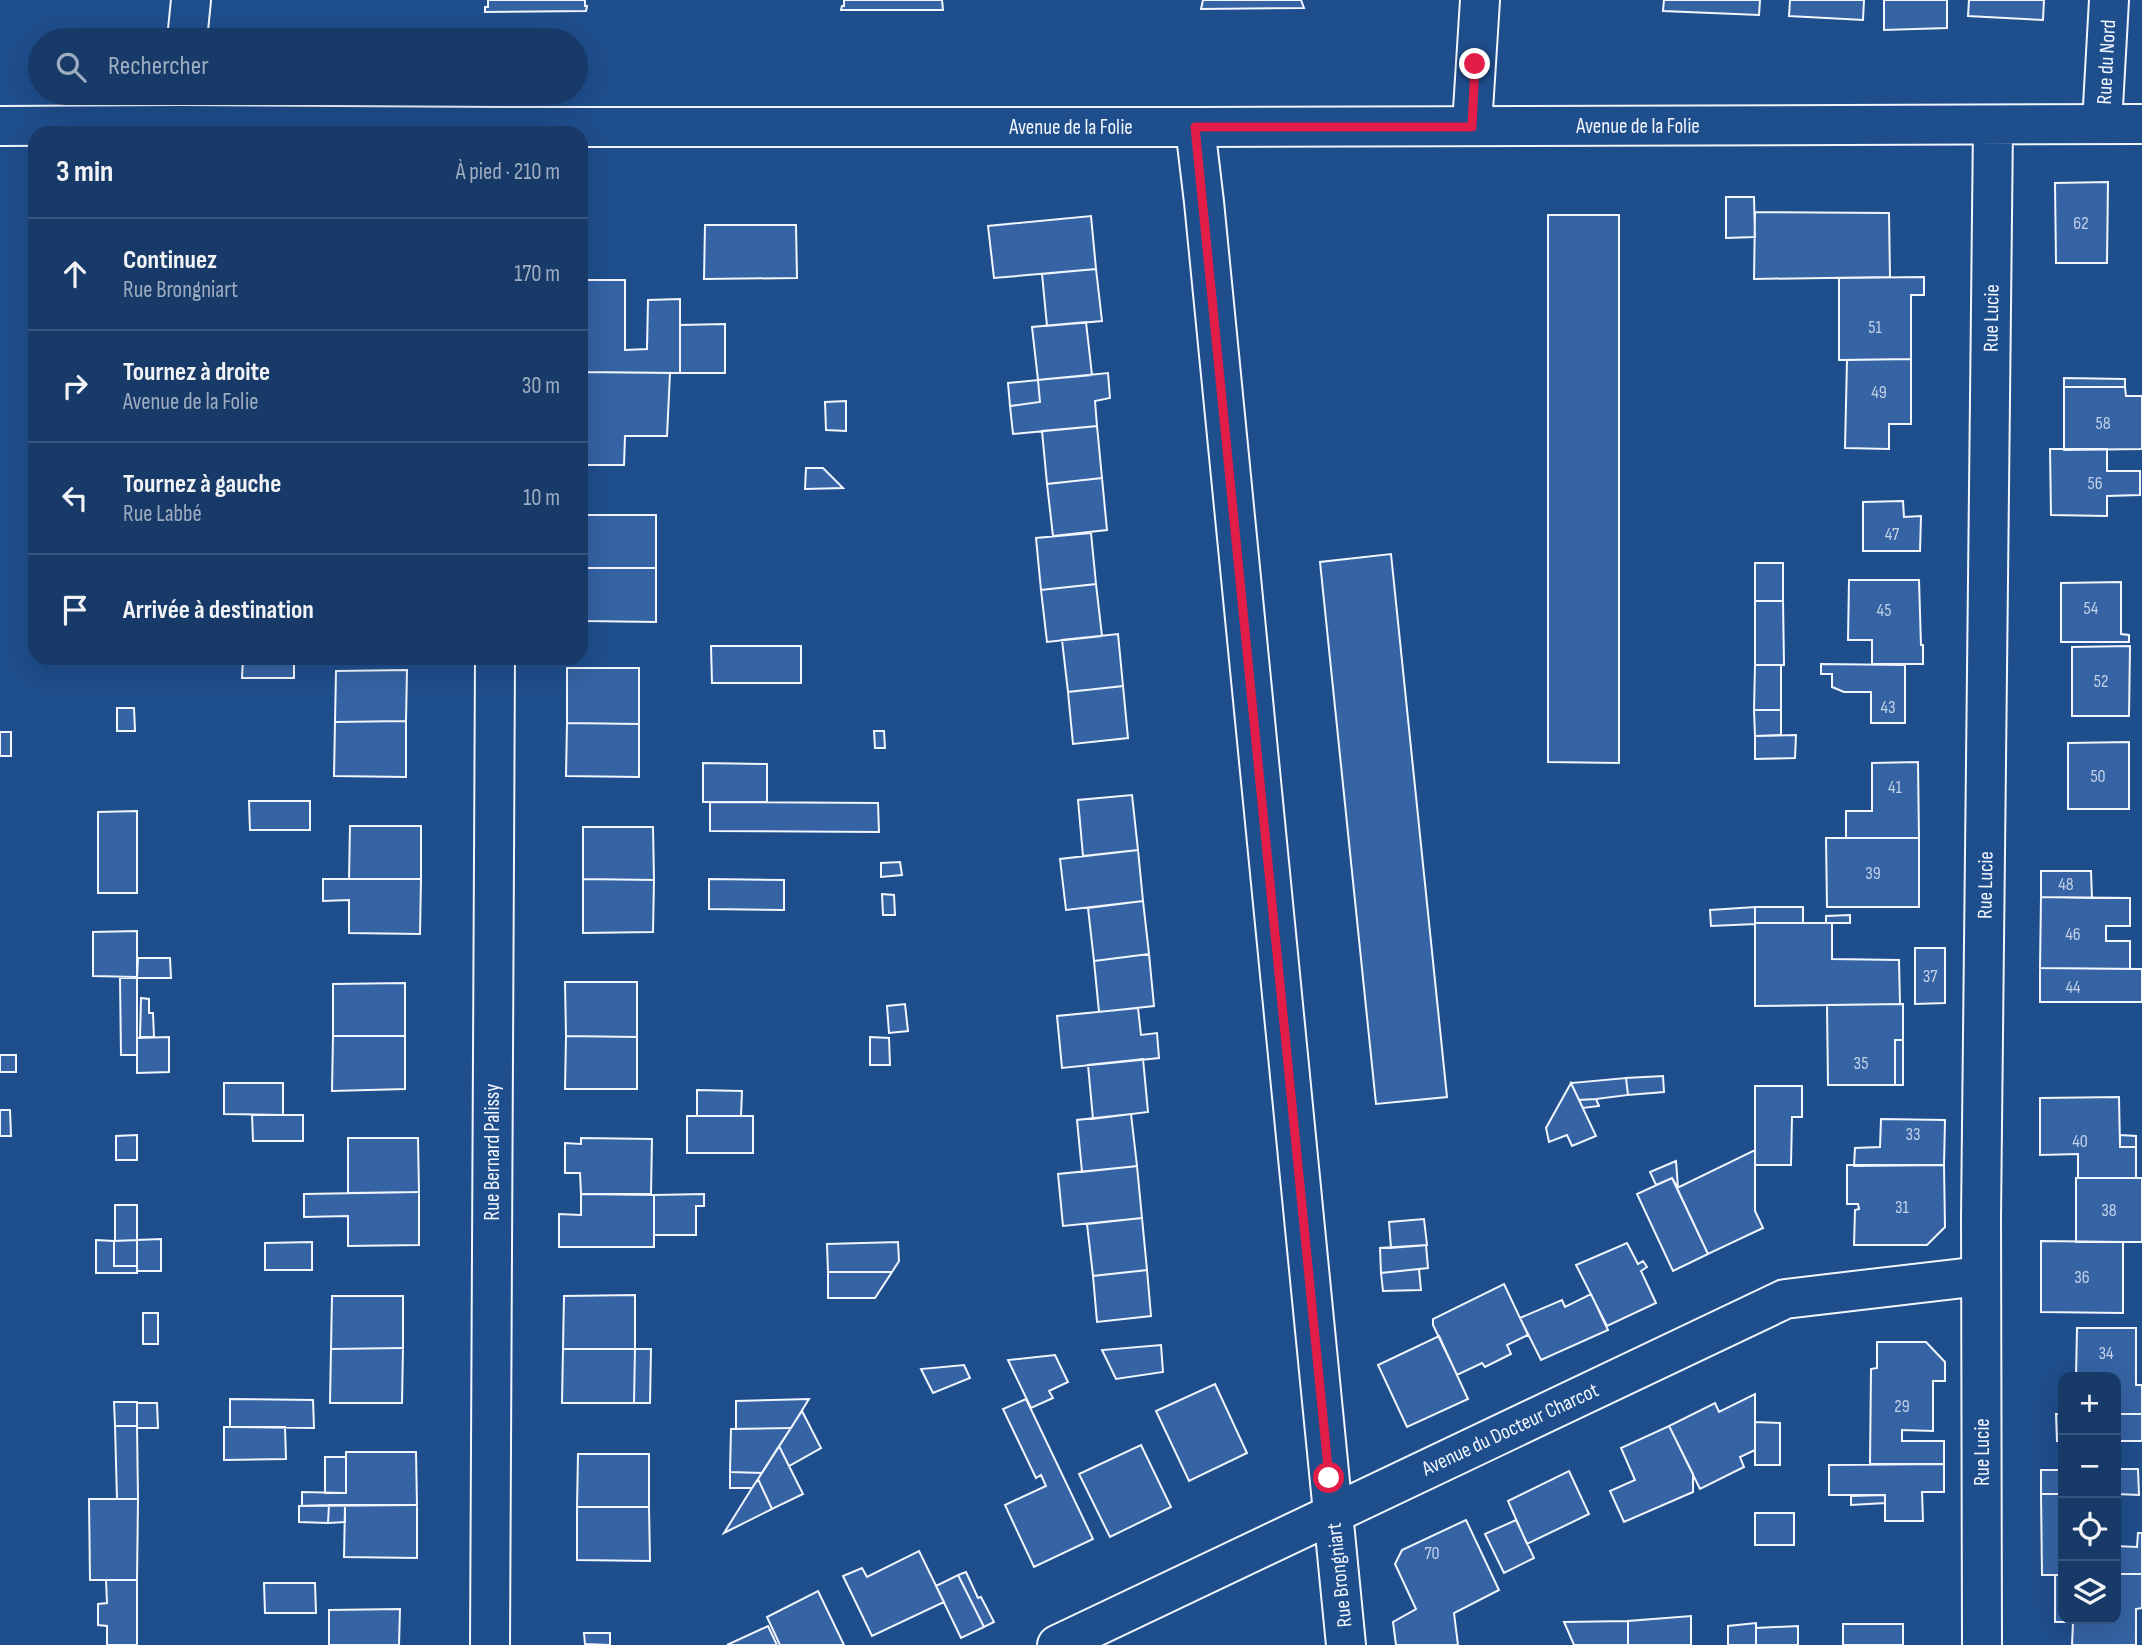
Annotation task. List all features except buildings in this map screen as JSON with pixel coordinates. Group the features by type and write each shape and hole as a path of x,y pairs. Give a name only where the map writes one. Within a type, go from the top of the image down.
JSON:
{"street":[{"path":"188,28 191,0"},
{"path":"1472,127 1480,0"},
{"name":"Rue du Nord","path":"2102,124 2109,0"},
{"name":"Avenue de la Folie","path":"0,126 181,109 438,126"},
{"name":"Avenue de la Folie","path":"588,130 2142,124"},
{"name":"Rue Lucie","path":"1982,1645 1981,1276 1993,125"},
{"name":"Rue Brongniart","path":"1195,127 1346,1645"},
{"name":"Rue Bernard Palissy","path":"490,1645 495,665"},
{"name":"Avenue du Docteur Charcot","path":"1057,1645 1785,1299 1981,1276"}],"route":[{"path":"1329,1478 1195,127 1472,127 1475,64"}]}
